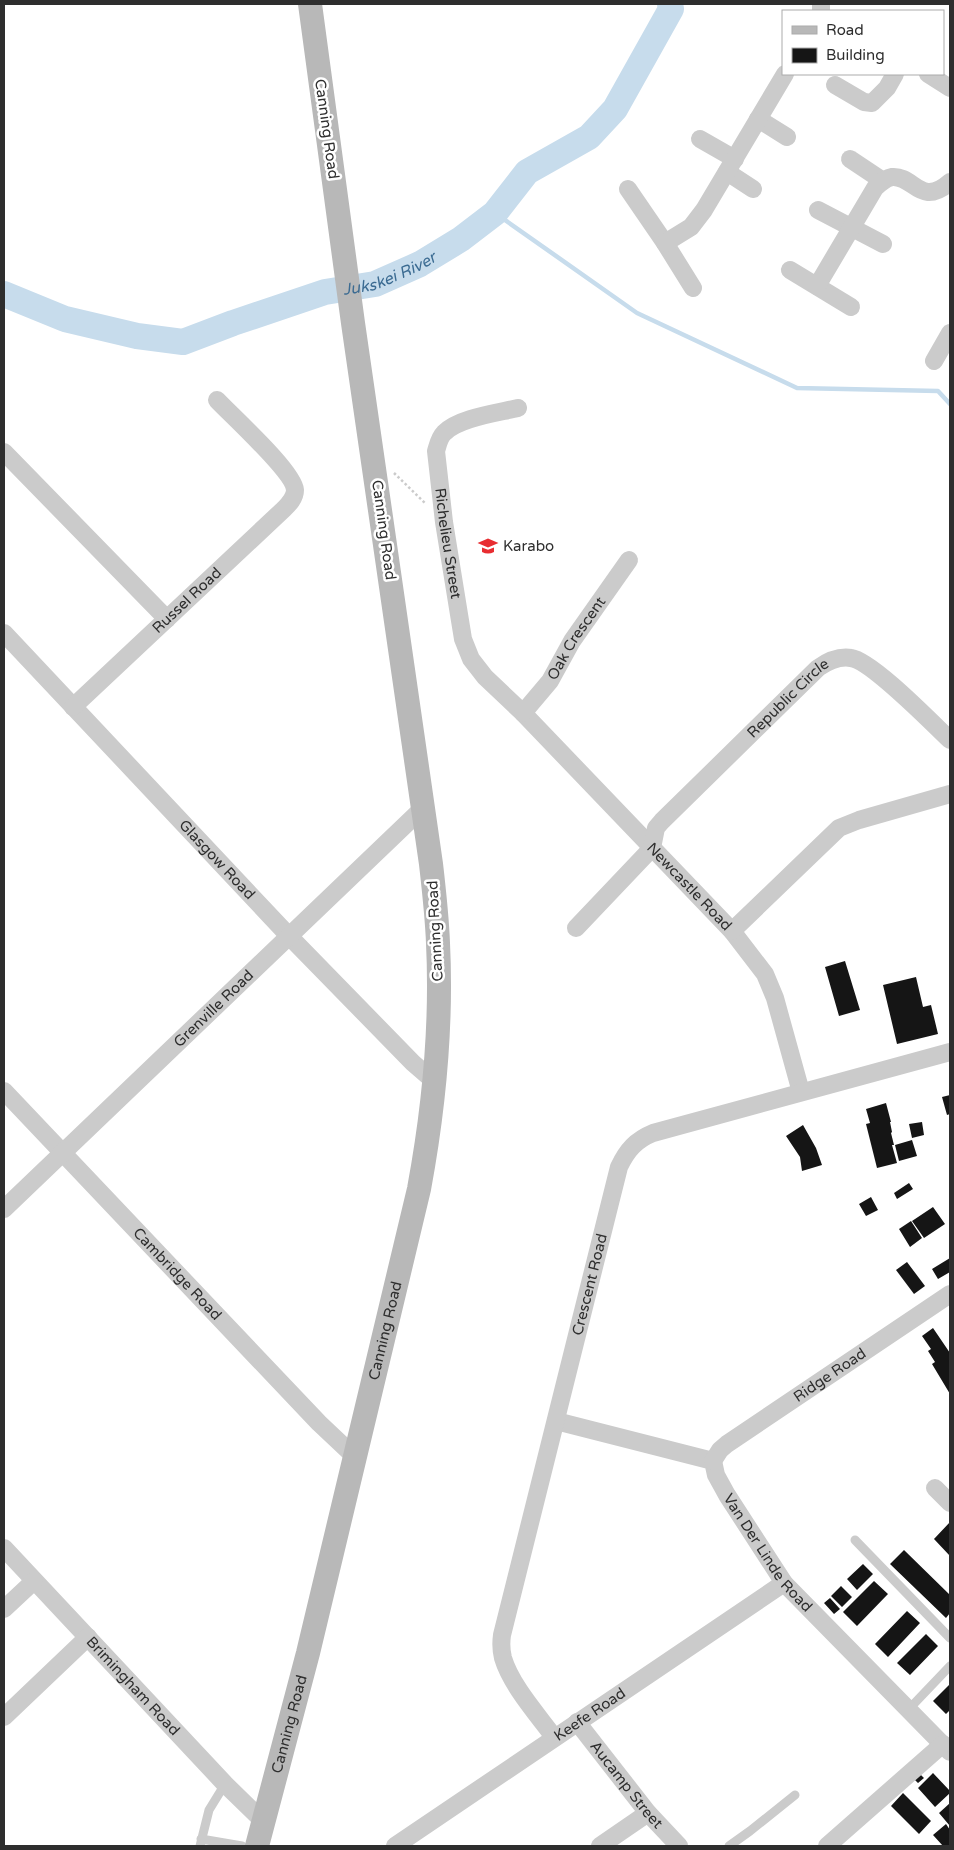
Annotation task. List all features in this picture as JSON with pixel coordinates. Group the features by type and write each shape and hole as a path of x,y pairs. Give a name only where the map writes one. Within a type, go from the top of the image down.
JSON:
{"main road":[{"name":"Canning Road","path":"257,1846 308,1653 354,1456 399,1279 426,1151 435,1082 437,1038 438,943 424,807 353,323 310,4"}],"street":[{"path":"665,243 690,227 704,210 784,75"},
{"path":"835,86 864,102 872,103 887,88 894,75"},
{"path":"930,75 950,88"},
{"path":"758,119 786,138"},
{"path":"700,139 731,165 753,189"},
{"path":"850,159 883,181"},
{"path":"817,286 875,188 883,181 891,177 899,178 920,190 928,192 936,192 950,182"},
{"path":"628,189 693,288"},
{"path":"818,210 883,244"},
{"path":"790,270 851,307"},
{"path":"934,361 950,334"},
{"name":"Russel Road","path":"73,707 284,509 294,496 295,489 285,470 217,400"},
{"name":"Richelieu Street","path":"518,408 460,423 444,434 439,441 436,451 436,462 444,522 466,648 471,659 485,677 523,713"},
{"path":"4,452 167,619"},
{"name":"Oak Crescent","path":"523,713 550,681 572,641 629,560"},
{"name":"Glasgow Road","path":"4,633 289,936 413,1063 435,1082"},
{"name":"Republic Circle","path":"652,848 656,828 662,821 818,668 835,659 851,658 869,666 950,740"},
{"name":"Newcastle Road","path":"523,713 732,931 771,985 801,1092"},
{"path":"732,931 839,828 859,820 950,794"},
{"name":"Grenville Road","path":"4,1209 424,807"},
{"path":"576,928 652,848"},
{"name":"Crescent Road","path":"554,1737 515,1684 507,1669 501,1648 504,1624 619,1167 628,1149 635,1142 654,1133 950,1052"},
{"name":"Cambridge Road","path":"4,1091 319,1423 354,1456"},
{"name":"Ridge Road","path":"713,1460 727,1444 950,1294"},
{"path":"556,1421 713,1460"},
{"name":"Van Der Linde Road","path":"713,1460 716,1475 726,1496 784,1583 909,1708 946,1748"},
{"path":"935,1488 950,1503"},
{"name":"Brimingham Road","path":"4,1548 225,1784 264,1822"},
{"path":"4,1609 34,1581"},
{"name":"Keefe Road","path":"395,1846 784,1583"},
{"path":"4,1717 88,1638"},
{"name":"Aucamp Street","path":"577,1722 648,1813 679,1846"},
{"path":"827,1846 946,1748"},
{"path":"600,1846 648,1813"}],"lane":[{"path":"855,1540 950,1638"},
{"path":"909,1708 950,1666"},
{"path":"225,1784 209,1810 200,1842 242,1846"},
{"path":"729,1846 795,1795"}],"path":[{"path":"373,453 444,522"}],"building":[{"path":"845,961 860,1010 839,1016 825,967"},
{"path":"916,977 923,1007 931,1005 938,1034 897,1044 883,985"},
{"path":"950,1095 950,1114 947,1115 942,1097"},
{"path":"886,1103 891,1122 894,1145 892,1145 897,1163 877,1168 866,1124 870,1123 866,1109"},
{"path":"922,1122 924,1135 912,1138 909,1124"},
{"path":"803,1125 816,1148 822,1165 802,1171 800,1157 786,1136"},
{"path":"912,1140 917,1156 899,1161 895,1145"},
{"path":"909,1183 913,1189 897,1199 894,1193"},
{"path":"871,1197 878,1210 866,1216 859,1204"},
{"path":"933,1207 945,1224 924,1238 912,1221"},
{"path":"911,1221 922,1238 910,1247 899,1229"},
{"path":"950,1258 950,1272 938,1279 932,1269"},
{"path":"907,1262 925,1286 914,1294 896,1270"},
{"path":"933,1328 950,1353 950,1394 932,1364 935,1362 928,1351 931,1349 922,1336"},
{"path":"950,1522 950,1556 934,1539"},
{"path":"904,1550 950,1595 950,1613 946,1618 890,1564"},
{"path":"863,1564 873,1574 857,1590 847,1579"},
{"path":"874,1581 888,1594 857,1626 843,1612"},
{"path":"841,1586 852,1597 842,1607 831,1596"},
{"path":"830,1598 840,1609 834,1614 824,1603"},
{"path":"907,1611 920,1623 888,1657 875,1644"},
{"path":"926,1634 938,1646 910,1675 897,1663"},
{"path":"950,1684 950,1710 946,1714 933,1701"},
{"path":"919,1773 924,1778 918,1783 913,1778"},
{"path":"933,1773 950,1791 935,1807 918,1788"},
{"path":"903,1793 931,1821 919,1834 891,1806"},
{"path":"950,1803 950,1826 939,1813"},
{"path":"946,1824 950,1830 950,1846 943,1846 933,1835"}],"waterway":[{"name":"Jukskei River","path":"4,294 65,319 137,336 183,342 325,292 375,284 420,264 461,239 495,213 527,172 589,137 615,109 671,9 670,4"},
{"path":"495,213 637,313 797,388 938,391 950,404"}],"place":[{"name":"Karabo","path":"488,546"}]}
